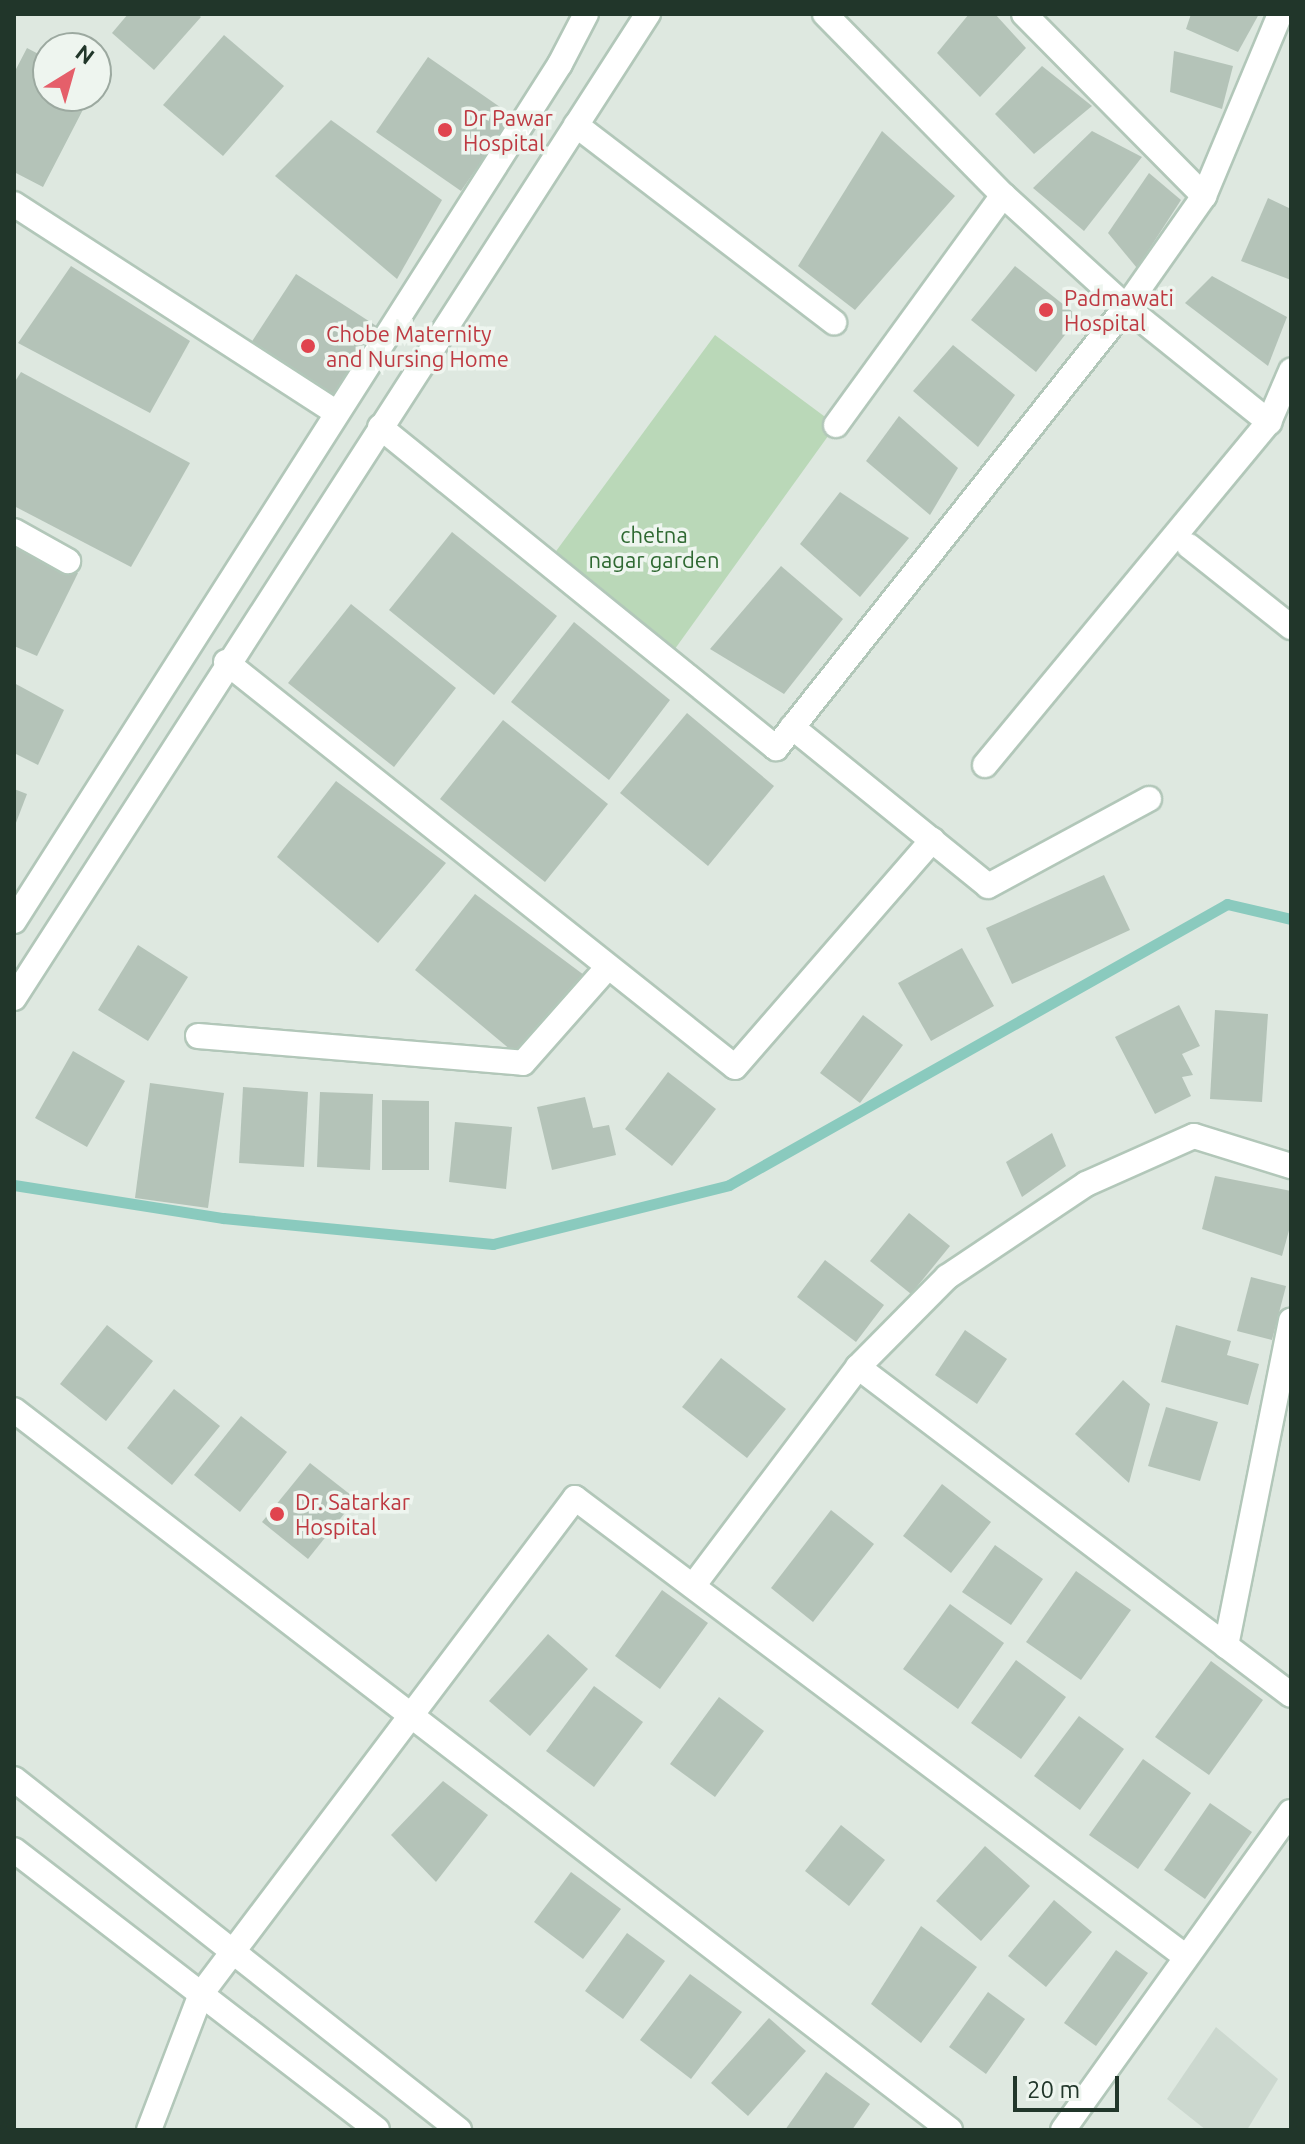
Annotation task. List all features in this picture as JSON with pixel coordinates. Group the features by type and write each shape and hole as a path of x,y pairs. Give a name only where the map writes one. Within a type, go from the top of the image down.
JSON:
{"street":[{"path":"14,921 560,64 586,14"},
{"path":"14,998 22,971 648,14"},
{"path":"825,14 1003,195 1126,307 1269,422"},
{"path":"1024,14 1204,196"},
{"path":"380,427 776,748 1126,307 1204,196 1280,14"},
{"path":"576,125 834,322"},
{"path":"836,425 1003,195"},
{"path":"14,204 336,412"},
{"path":"985,765 1269,422 1291,371"},
{"path":"14,531 68,561"},
{"path":"1189,546 1291,627"},
{"path":"226,662 735,1067 932,840"},
{"path":"792,727 988,886 1149,799"},
{"path":"198,1036 523,1063 608,967"},
{"path":"693,1586 858,1367 947,1277 1086,1184 1194,1136 1291,1166"},
{"path":"1226,1646 1291,1320"},
{"path":"858,1367 1291,1695"},
{"path":"14,1410 950,2130"},
{"path":"149,2130 201,1994 575,1498 1186,1957"},
{"path":"14,1779 459,2130"},
{"path":"1063,2130 1291,1812"},
{"path":"14,1850 377,2130"}],"shaded area":[{"path":"1216,2027 1278,2079 1247,2130 1206,2130 1167,2099"}],"green space":[{"name":"chetna nagar garden","path":"715,335 836,425 667,660 551,558"}],"building":[{"path":"128,14 197,14 201,17 154,70 112,33"},
{"path":"969,14 995,14 1026,48 980,97 937,53"},
{"path":"1191,14 1259,14 1238,52 1186,29"},
{"path":"224,35 284,86 223,156 163,105"},
{"path":"27,48 32,51 32,112 82,112 43,187 14,172 14,73"},
{"path":"1174,51 1233,66 1222,109 1170,92"},
{"path":"428,57 513,116 461,191 376,132"},
{"path":"1042,66 1092,106 1034,154 995,114"},
{"path":"331,120 442,200 397,279 275,176"},
{"path":"882,131 955,196 855,310 798,266"},
{"path":"1092,131 1142,157 1084,231 1033,188"},
{"path":"1149,173 1181,200 1137,268 1108,233"},
{"path":"1268,198 1291,209 1291,280 1241,261"},
{"path":"71,266 190,341 150,413 18,343"},
{"path":"1015,266 1079,317 1036,372 971,320"},
{"path":"296,274 378,327 329,403 247,349"},
{"path":"1212,276 1287,317 1268,366 1185,303"},
{"path":"953,345 1015,395 978,447 913,391"},
{"path":"21,372 190,463 131,567 14,506 14,383"},
{"path":"899,416 958,468 930,515 866,461"},
{"path":"840,492 909,538 860,597 800,544"},
{"path":"452,532 557,616 494,695 389,610"},
{"path":"14,541 78,573 37,656 14,646"},
{"path":"781,566 843,619 784,694 710,649"},
{"path":"351,604 456,688 394,767 288,683"},
{"path":"574,622 670,700 609,780 511,702"},
{"path":"14,683 64,710 38,765 14,753"},
{"path":"687,713 774,786 708,866 620,793"},
{"path":"503,720 608,804 545,882 440,799"},
{"path":"336,781 446,863 378,943 277,857"},
{"path":"14,789 27,794 14,828"},
{"path":"1104,875 1130,930 1012,984 986,928"},
{"path":"475,894 584,975 517,1055 415,970"},
{"path":"138,945 188,977 148,1041 98,1010"},
{"path":"962,948 994,1006 931,1041 898,983"},
{"path":"1179,1005 1200,1046 1182,1054 1193,1075 1182,1077 1191,1096 1155,1114 1115,1037"},
{"path":"1215,1010 1268,1014 1262,1102 1210,1099"},
{"path":"863,1015 903,1045 860,1103 820,1073"},
{"path":"73,1051 125,1081 87,1147 35,1118"},
{"path":"668,1072 716,1109 672,1166 625,1129"},
{"path":"150,1083 224,1093 208,1208 135,1198"},
{"path":"243,1087 308,1092 304,1167 239,1163"},
{"path":"320,1092 373,1094 370,1170 317,1167"},
{"path":"585,1097 593,1128 609,1125 616,1155 552,1170 537,1107"},
{"path":"382,1100 429,1101 429,1170 382,1170"},
{"path":"455,1122 512,1127 506,1189 449,1182"},
{"path":"1052,1133 1066,1166 1022,1197 1006,1162"},
{"path":"1215,1176 1291,1191 1291,1223 1282,1256 1202,1229"},
{"path":"909,1213 950,1246 911,1294 870,1261"},
{"path":"825,1260 884,1305 856,1342 797,1297"},
{"path":"1251,1277 1286,1286 1272,1340 1237,1331"},
{"path":"107,1325 153,1361 106,1421 60,1384"},
{"path":"1176,1325 1231,1341 1227,1355 1259,1364 1248,1405 1161,1382"},
{"path":"965,1330 1007,1359 977,1404 935,1375"},
{"path":"721,1358 786,1409 747,1458 682,1407"},
{"path":"1123,1380 1150,1404 1129,1483 1075,1434"},
{"path":"174,1389 220,1426 172,1485 127,1448"},
{"path":"1166,1407 1218,1422 1200,1481 1148,1466"},
{"path":"241,1416 287,1452 240,1512 194,1475"},
{"path":"310,1463 356,1499 308,1559 262,1522"},
{"path":"942,1484 991,1522 951,1573 903,1536"},
{"path":"831,1510 874,1544 813,1622 771,1588"},
{"path":"995,1545 1043,1579 1011,1625 962,1592"},
{"path":"1076,1571 1131,1610 1081,1680 1026,1642"},
{"path":"662,1590 708,1623 660,1689 615,1656"},
{"path":"950,1604 1004,1643 958,1709 903,1669"},
{"path":"548,1634 588,1669 530,1736 489,1701"},
{"path":"1016,1660 1066,1697 1021,1759 971,1723"},
{"path":"1211,1661 1263,1700 1209,1775 1155,1737"},
{"path":"594,1686 643,1722 594,1787 546,1751"},
{"path":"719,1697 764,1731 715,1797 670,1764"},
{"path":"1079,1716 1124,1749 1080,1810 1034,1776"},
{"path":"1143,1759 1191,1793 1138,1869 1089,1835"},
{"path":"443,1781 488,1815 436,1882 391,1835"},
{"path":"1210,1803 1252,1832 1205,1899 1164,1870"},
{"path":"841,1825 885,1860 849,1906 805,1871"},
{"path":"985,1846 1030,1886 981,1941 936,1901"},
{"path":"571,1872 621,1909 583,1959 534,1922"},
{"path":"1054,1900 1092,1932 1046,1987 1008,1956"},
{"path":"921,1926 977,1967 921,2043 871,2004"},
{"path":"627,1933 665,1961 623,2019 585,1991"},
{"path":"1116,1950 1148,1973 1096,2046 1064,2023"},
{"path":"690,1974 742,2012 691,2079 640,2040"},
{"path":"988,1992 1025,2019 986,2074 949,2047"},
{"path":"769,2018 806,2051 748,2116 711,2083"},
{"path":"826,2072 870,2104 852,2130 785,2130"}],"waterway":[{"path":"14,1185 223,1218 493,1244 729,1185 1227,904 1291,919"}],"place":[{"name":"Dr Pawar Hospital","path":"445,130"},
{"name":"Padmawati Hospital","path":"1046,310"},
{"name":"Chobe Maternity and Nursing Home","path":"308,346"},
{"name":"Dr. Satarkar Hospital","path":"277,1514"}]}
